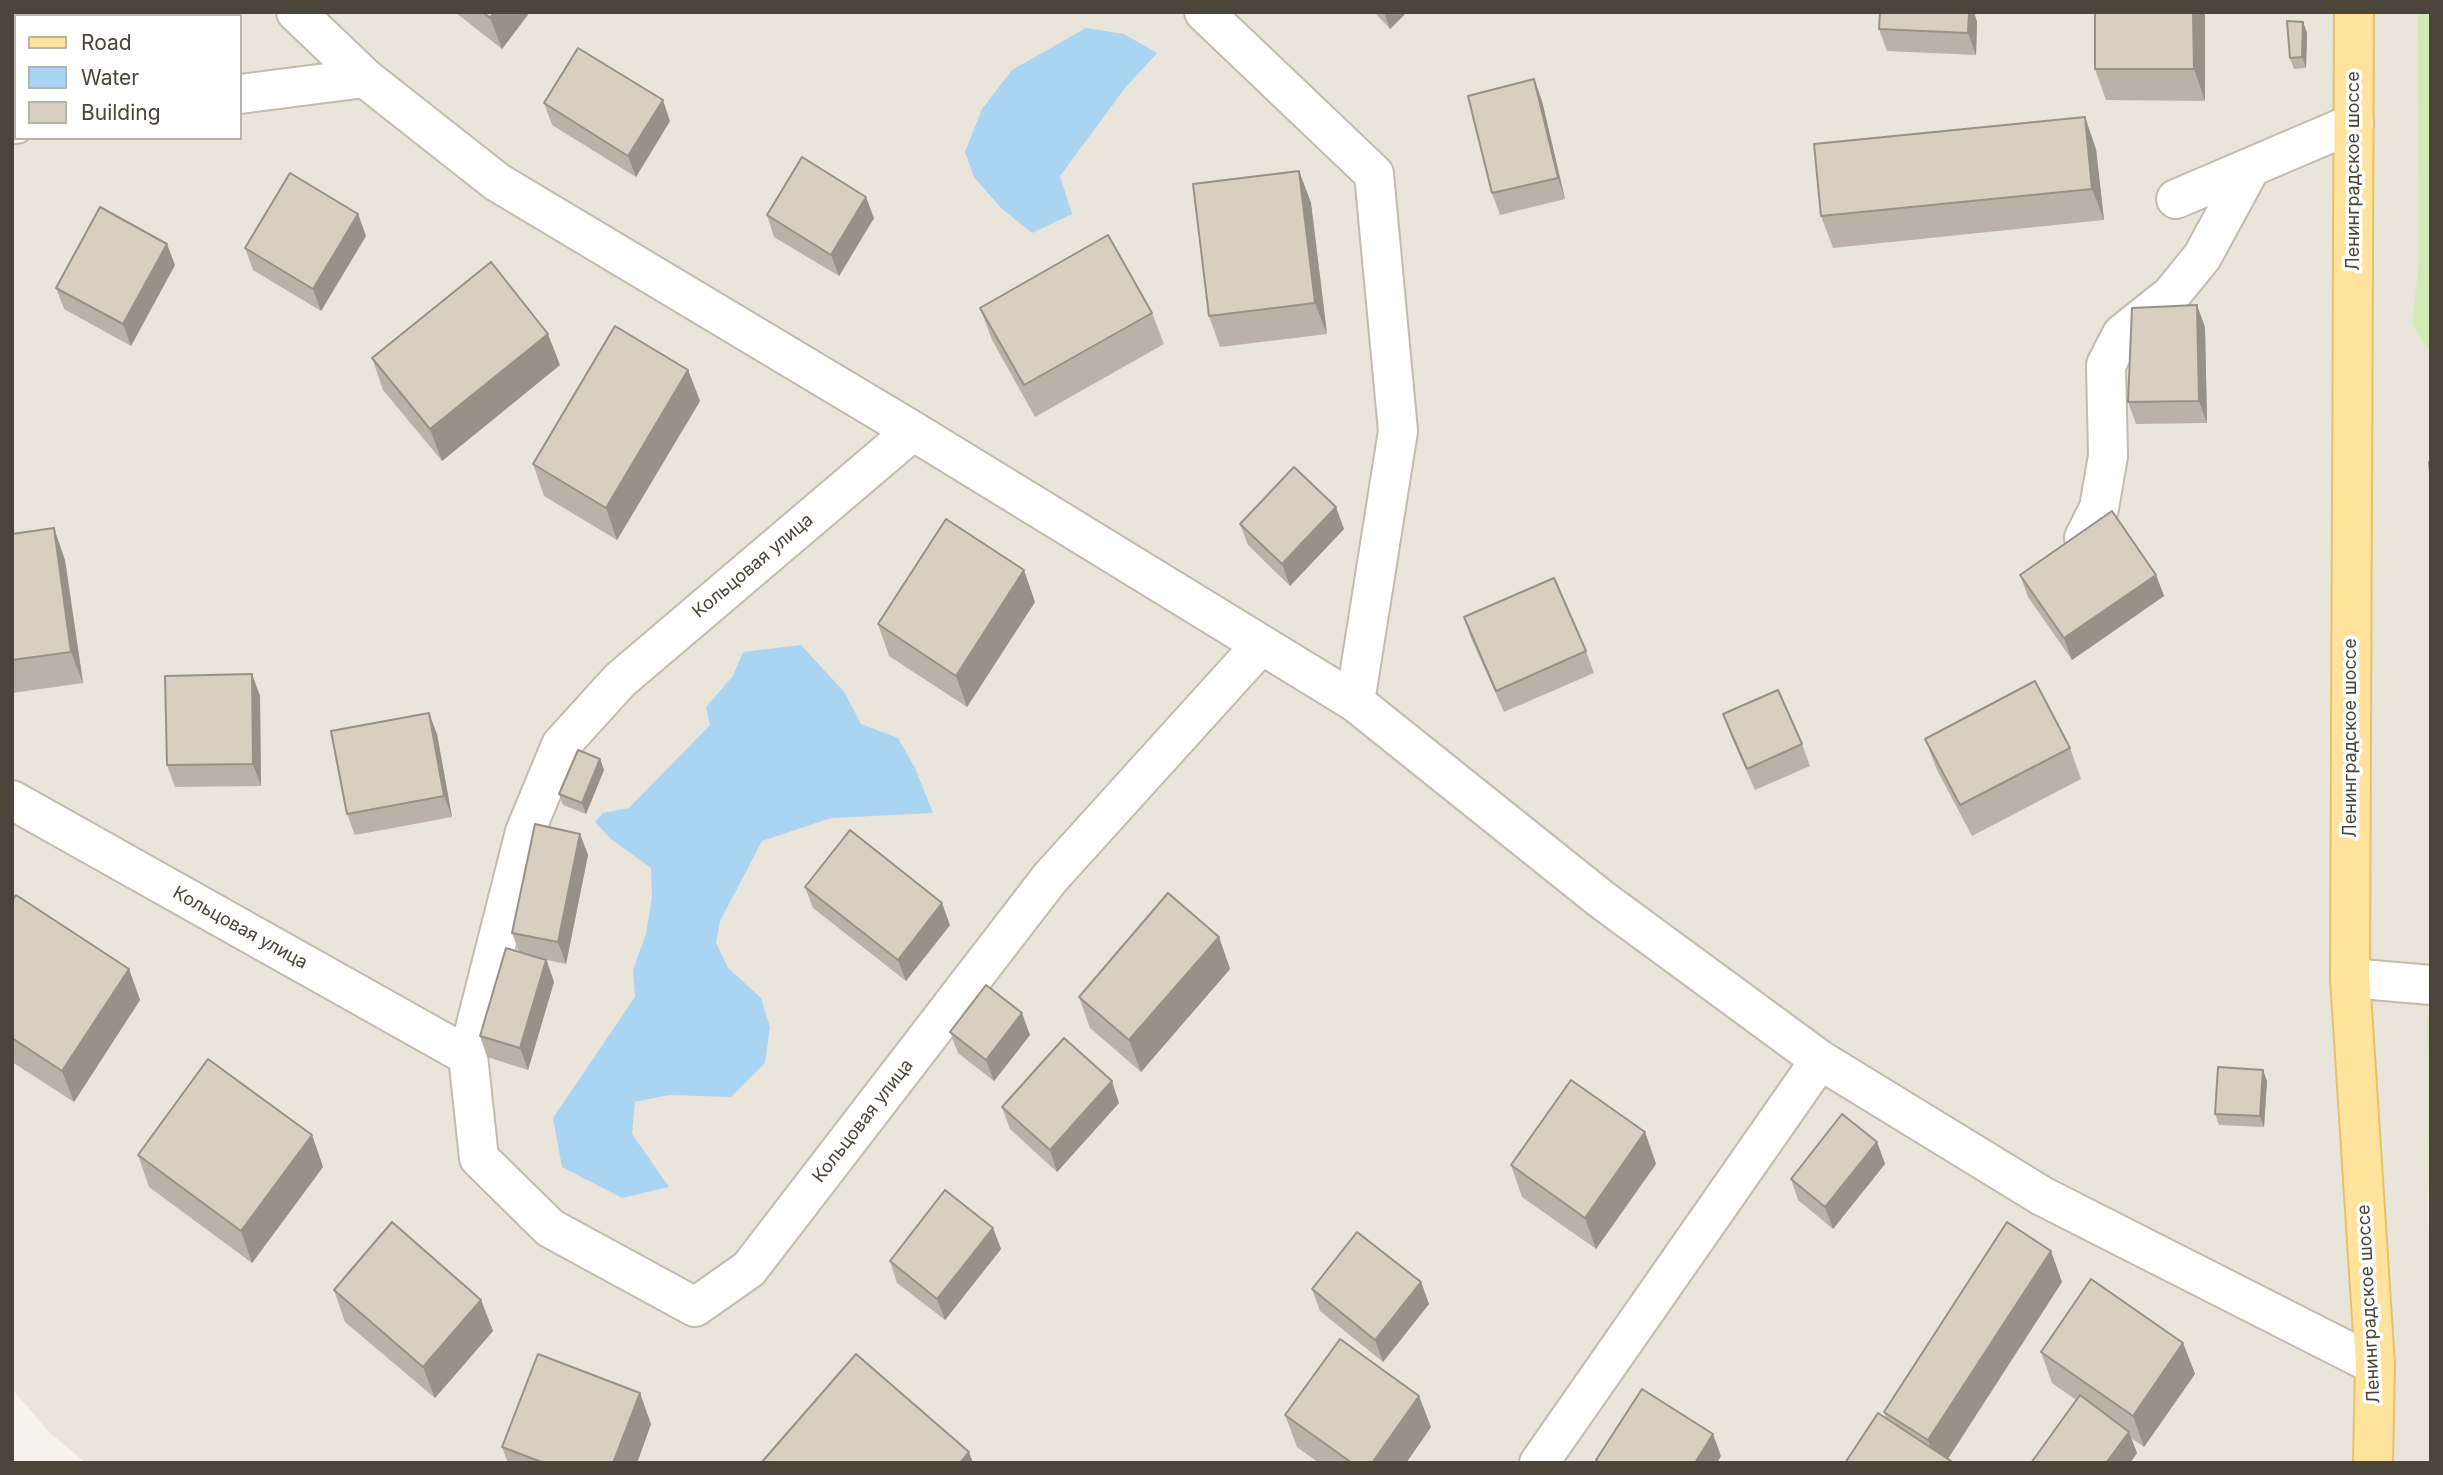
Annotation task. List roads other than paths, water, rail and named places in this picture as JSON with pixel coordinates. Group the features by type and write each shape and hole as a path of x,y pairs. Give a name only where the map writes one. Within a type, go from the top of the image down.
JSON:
{"main road":[{"name":"Ленинградское шоссе","path":"2354,12 2350,978 2375,1365 2373,1463"}],"street":[{"path":"296,12 365,78 498,182 913,430 1355,702 1601,899 1821,1060 2042,1196 2375,1365"},
{"path":"1204,12 1374,174 1398,431 1355,702"},
{"path":"242,94 365,78"},
{"path":"2176,199 2354,123"},
{"path":"2084,538 2099,508 2108,456 2106,365 2122,334 2171,295 2202,257 2251,167"},
{"name":"Кольцовая улица","path":"913,430 620,680 561,745 525,832 468,1056 479,1158 550,1228 695,1307 749,1269 1050,878 1261,645"},
{"name":"Кольцовая улица","path":"12,800 468,1056"},
{"path":"2350,978 2431,985"},
{"path":"1539,1463 1821,1060"}],"water":[{"path":"1086,28 1124,34 1157,53 1125,88 1060,176 1072,214 1032,233 1001,208 974,177 965,152 982,109 1012,70"},
{"path":"801,645 845,693 861,724 898,738 915,768 933,813 831,818 762,841 720,921 716,943 728,968 761,998 770,1027 765,1063 731,1097 669,1095 635,1102 632,1134 669,1187 622,1198 562,1167 553,1118 635,997 633,970 646,934 652,897 651,868 611,839 595,822 603,813 629,808 710,725 706,707 733,676 743,652"}]}
